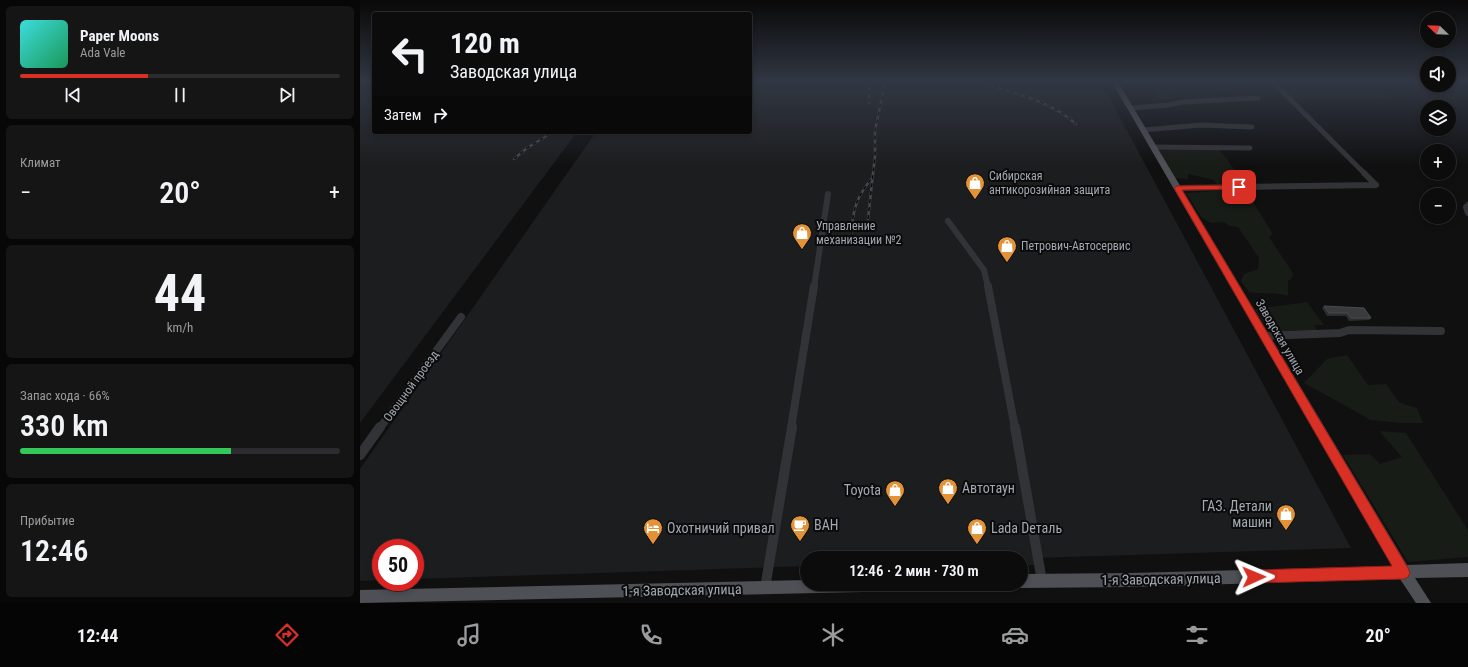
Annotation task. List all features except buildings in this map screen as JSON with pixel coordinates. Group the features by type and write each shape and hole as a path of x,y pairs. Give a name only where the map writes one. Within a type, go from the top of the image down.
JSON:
{"main road":[{"name":"Заводская улица","path":"1132,110 1404,573 1424,603"},
{"name":"1-я Заводская улица","path":"1028,581 1404,573 1468,570"},
{"name":"1-я Заводская улица","path":"360,597 800,587"}],"street":[{"path":"1177,188 1376,185 1301,110"},
{"path":"1143,130 1201,125 1252,127"},
{"path":"1153,147 1250,148"},
{"path":"765,588 811,310 828,194"},
{"path":"1468,205 1466,210 1468,213"},
{"path":"948,221 980,264 992,301 1042,581"},
{"name":"Овощной проезд","path":"360,455 462,317"},
{"path":"1265,336 1340,333 1349,330 1441,331"}],"shaded area":[{"path":"360,110 372,110 372,134 576,134 360,423"},
{"path":"752,110 1116,110 1351,548 1034,558 1035,565 1028,565 1028,551 800,551 800,566 424,579 424,539 372,539 372,580 360,581 360,469 595,134 752,134"},
{"path":"1158,149 1219,149 1246,185 1218,186 1214,180 1188,174 1188,179 1175,178"},
{"path":"1245,189 1273,234 1269,237 1293,273 1292,278 1288,281 1288,296 1249,292 1241,281 1244,274 1258,269 1259,258 1238,227 1230,226 1223,222 1211,223 1202,218 1186,193"},
{"path":"1307,302 1324,325 1314,325 1318,332 1283,334 1268,331 1255,309"},
{"path":"1347,355 1368,385 1386,384 1400,403 1417,408 1423,423 1400,423 1371,420 1304,383 1327,359"},
{"path":"1379,431 1406,433 1468,530 1468,557 1408,562 1343,455 1370,454 1380,464 1402,457"}],"railway":[{"path":"873,177 875,156 875,131 879,110"},
{"path":"1057,110 1076,124"},
{"path":"514,159 527,148 550,134"},
{"path":"851,235 856,204 867,184 873,177"},
{"path":"868,219 873,177"}],"place":[{"name":"Сибирская антикорозийная защита","path":"975,200"},
{"name":"Управление механизации №2","path":"802,250"},
{"name":"Петрович-Автосервис","path":"1007,263"},
{"name":"Автотаун","path":"948,505"},
{"name":"Toyota","path":"895,507"},
{"name":"ГАЗ. Детали машин","path":"1286,531"},
{"name":"ВАН","path":"800,542"},
{"name":"Охотничий привал","path":"653,545"},
{"name":"Lada Dеталь","path":"977,545"}],"route":[{"path":"1239,187 1177,188 1404,573 1254,577"}]}
